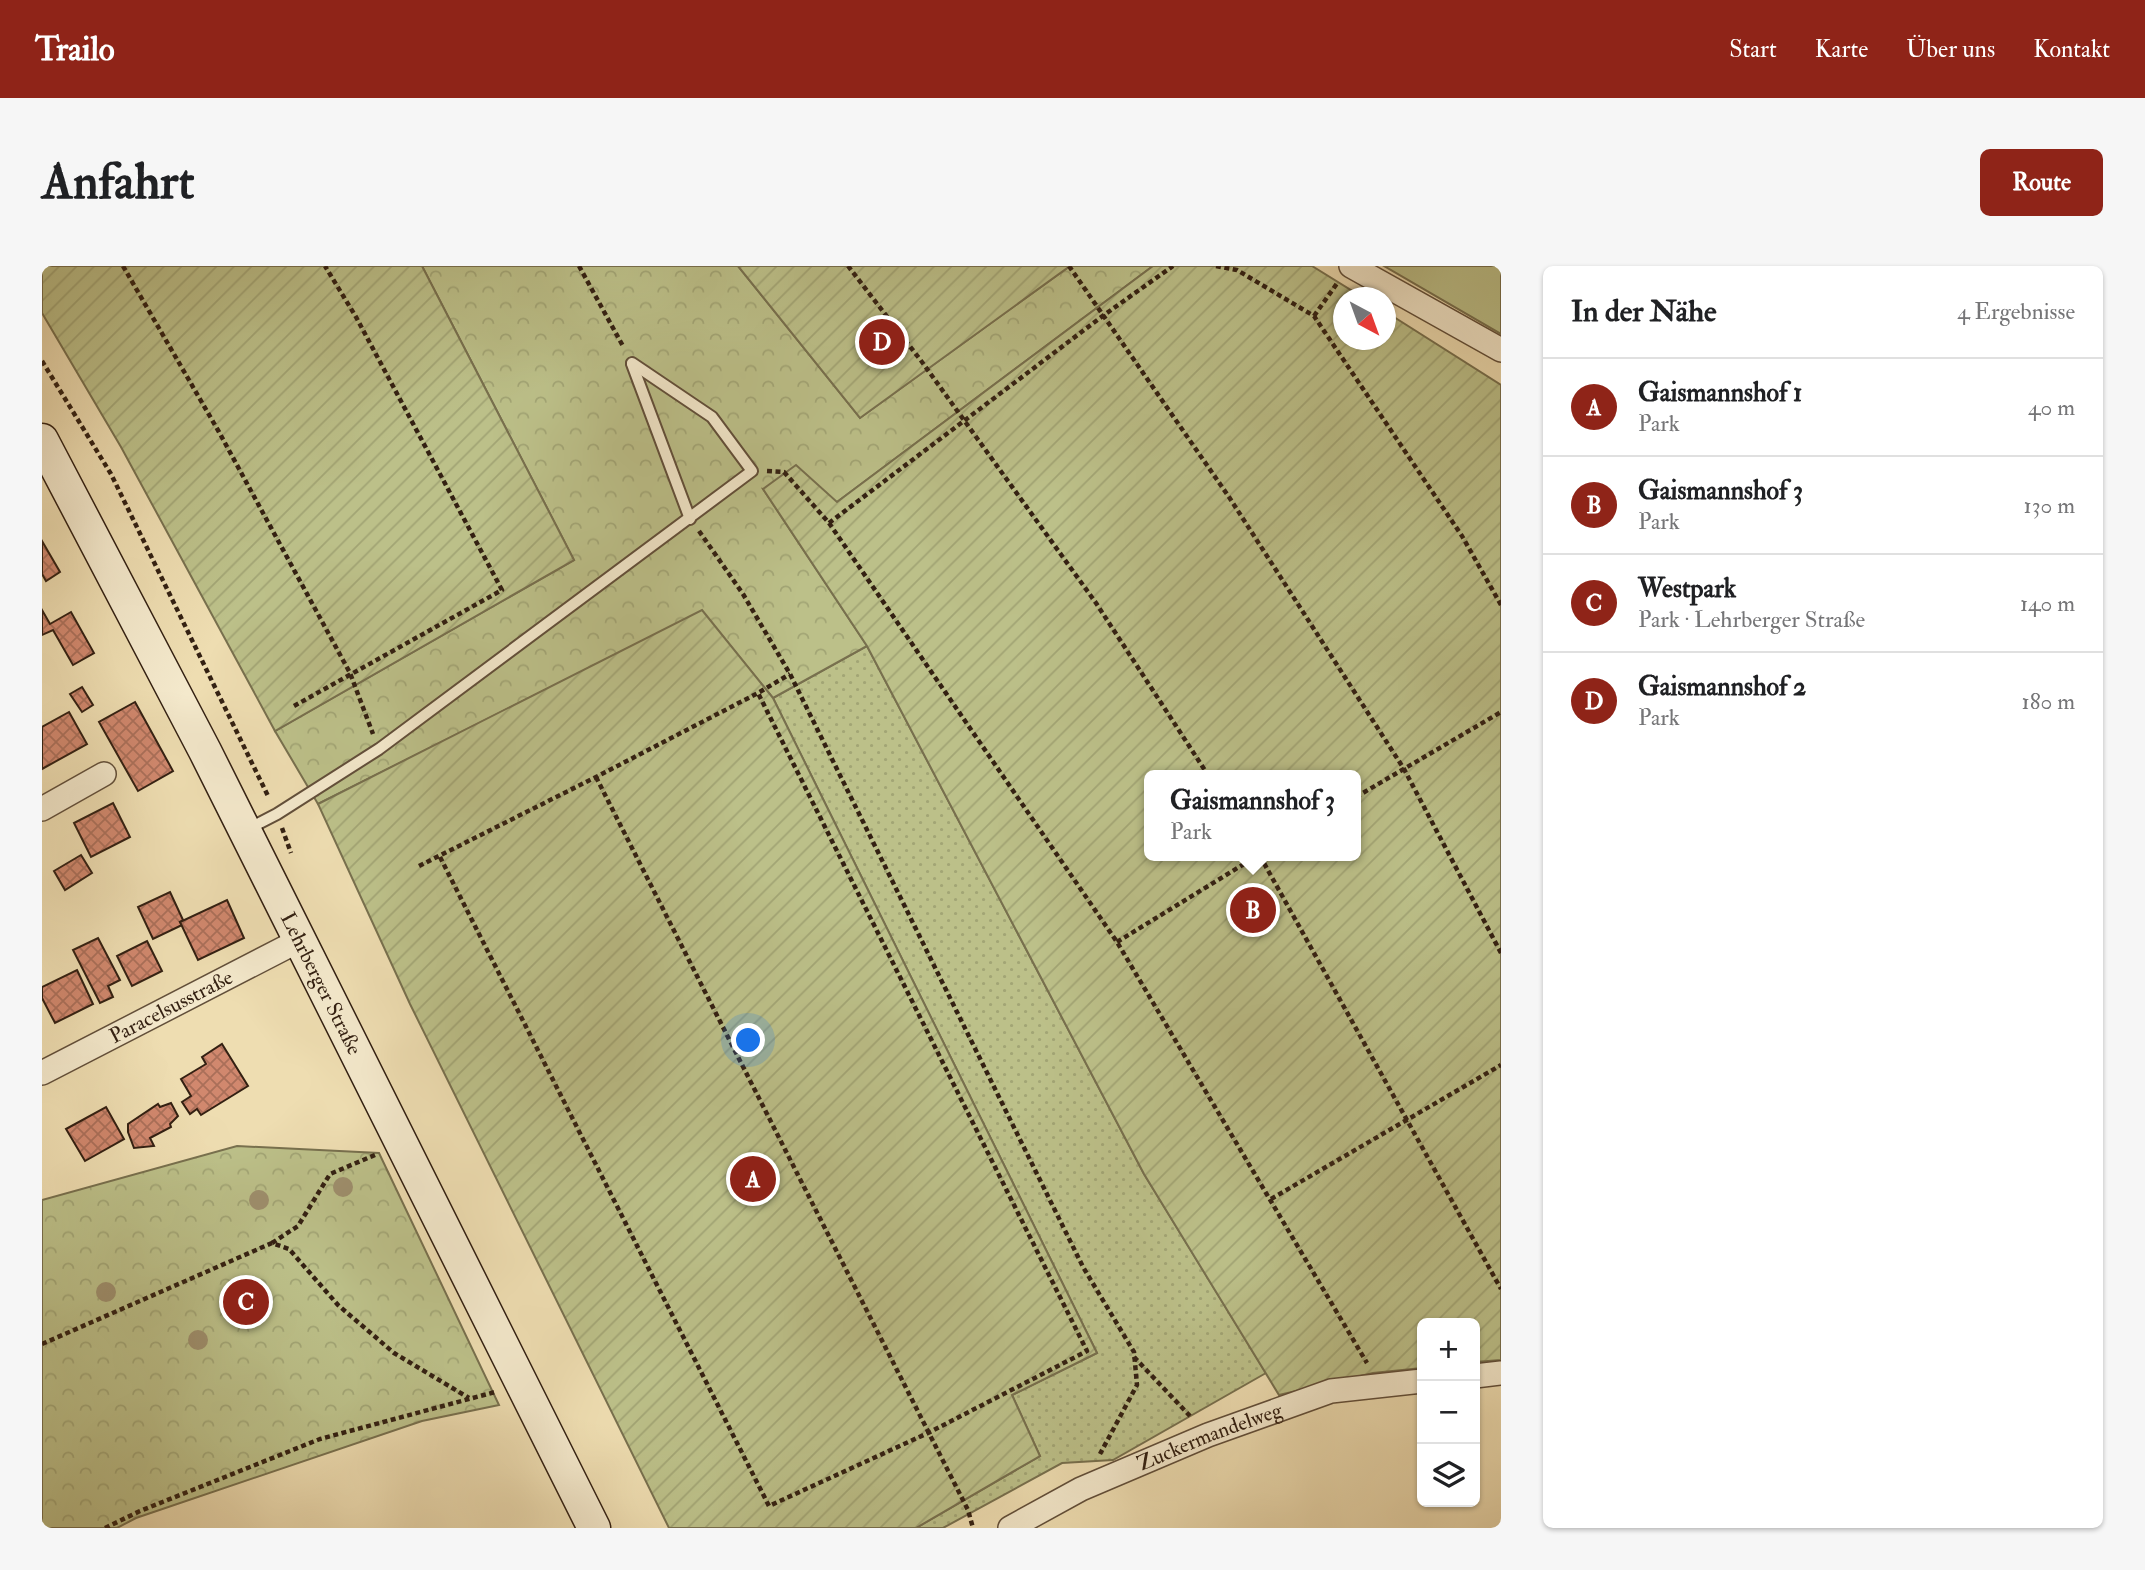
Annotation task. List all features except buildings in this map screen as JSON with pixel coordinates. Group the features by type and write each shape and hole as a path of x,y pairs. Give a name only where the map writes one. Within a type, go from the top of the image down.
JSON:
{"street":[{"path":"1347,271 1501,350"},
{"name":"Lehrberger Straße","path":"42,440 152,646 594,1528"},
{"path":"42,808 104,775"},
{"name":"Paracelsusstraße","path":"42,1073 300,940"},
{"path":"1480,1375 1501,1373"},
{"name":"Zuckermandelweg","path":"1010,1528 1082,1489 1208,1434 1331,1391 1417,1382"}],"lane":[{"path":"245,830 277,814 379,749 752,471 712,417 632,363"},
{"path":"632,363 690,519"}],"path":[{"path":"123,266 219,432 350,673 379,749"},
{"path":"294,706 502,590 326,266"},
{"path":"579,266 632,363"},
{"path":"848,266 966,421 1096,603 1205,770"},
{"path":"1069,266 1229,497 1404,769 1501,954"},
{"path":"829,523 1173,266"},
{"path":"1216,266 1237,270 1314,316 1462,536 1501,605"},
{"path":"1314,316 1347,271"},
{"path":"42,361 111,474 277,814"},
{"path":"752,471 783,472 829,523 1117,942 1271,1199 1373,1373 1378,1386"},
{"path":"690,519 743,594 790,674 1083,1266 1134,1352 1137,1385 1082,1489"},
{"path":"419,866 596,777 790,674"},
{"path":"440,857 769,1506 928,1433 1087,1351 758,693"},
{"path":"1361,794 1501,712"},
{"path":"596,777 968,1510 973,1528"},
{"path":"1117,942 1251,861"},
{"path":"1262,861 1408,1118 1501,1289"},
{"path":"1271,1199 1501,1065"},
{"path":"42,1345 272,1243 298,1226 330,1174 401,1143"},
{"path":"272,1243 289,1249 338,1305 394,1353 470,1399"},
{"path":"1134,1357 1208,1434"},
{"path":"104,1528 140,1511 320,1440 522,1385"}],"green space":[{"path":"42,266 422,266 574,560 275,731 121,447 42,313"},
{"path":"422,266 738,266 860,418 1070,266 1153,266 837,502 763,489 867,646 773,698 702,611 318,804 275,731 574,560"},
{"path":"738,266 1070,266 860,418"},
{"path":"1153,266 1312,266 1346,287 1333,287 1333,350 1396,350 1396,318 1501,385 1501,1360 1480,1362 1480,1318 1417,1318 1417,1369 1373,1373 1279,1395 1144,1174 867,646 763,489 796,465 837,502"},
{"path":"1384,266 1501,266 1501,334"},
{"path":"702,610 773,698 1097,1353 1012,1395 1040,1456 916,1528 669,1528 410,1004 318,804"},
{"path":"867,646 1144,1174 1266,1373 1113,1460 1062,1463 943,1528 916,1528 1040,1456 1012,1395 1097,1353 773,698"},
{"path":"237,1146 379,1153 499,1405 422,1421 136,1518 117,1528 42,1528 42,1200"}],"place":[{"name":"Gaismannshof 2","path":"882,342"},
{"name":"Gaismannshof 3","path":"1253,910"},
{"name":"Gaismannshof 1","path":"753,1179"},
{"name":"Westpark","path":"246,1302"}]}
